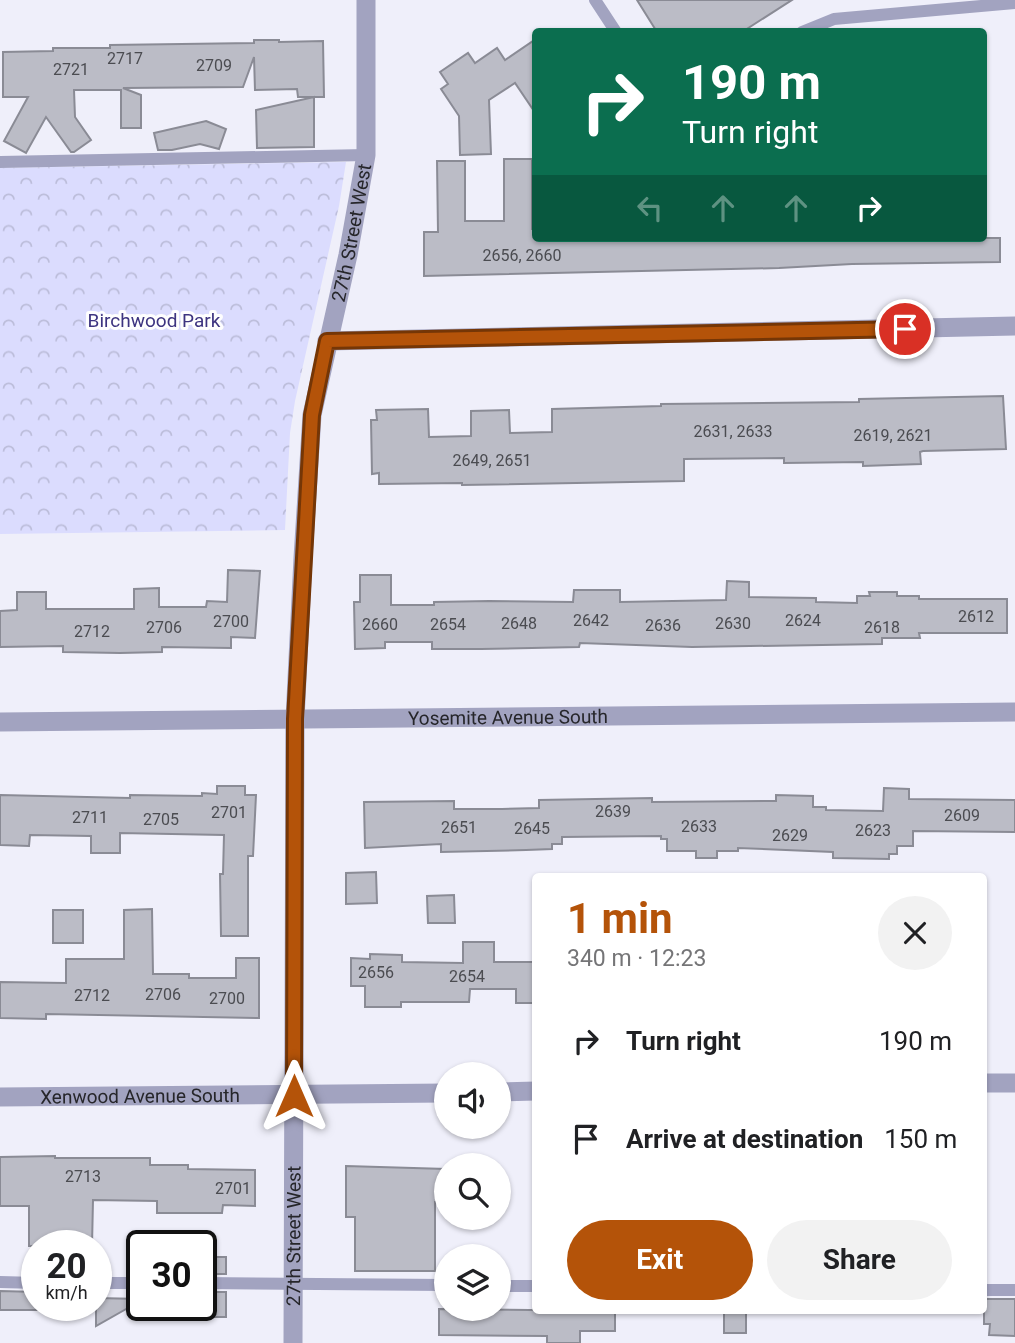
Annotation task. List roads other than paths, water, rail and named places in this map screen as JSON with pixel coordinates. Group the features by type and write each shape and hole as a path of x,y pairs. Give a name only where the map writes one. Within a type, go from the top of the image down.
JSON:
{"street":[{"name":"27th Street West","path":"293,1343 295,719 312,415 348,255 366,155 366,0"},
{"path":"327,341 1015,326"},
{"name":"Yosemite Avenue South","path":"0,722 1015,712"},
{"path":"987,1083 1015,1083"},
{"path":"511,1092 532,1091"},
{"name":"Xenwood Avenue South","path":"0,1097 434,1093"}],"lane":[{"path":"595,0 613,28"},
{"path":"812,28 834,19 1015,3"},
{"path":"0,162 366,155"},
{"path":"0,1282 21,1283"},
{"path":"217,1283 434,1285"},
{"path":"511,1286 532,1286"},
{"path":"987,1290 1015,1290"}],"park label":[{"name":"Birchwood Park","path":"154,320"}]}
